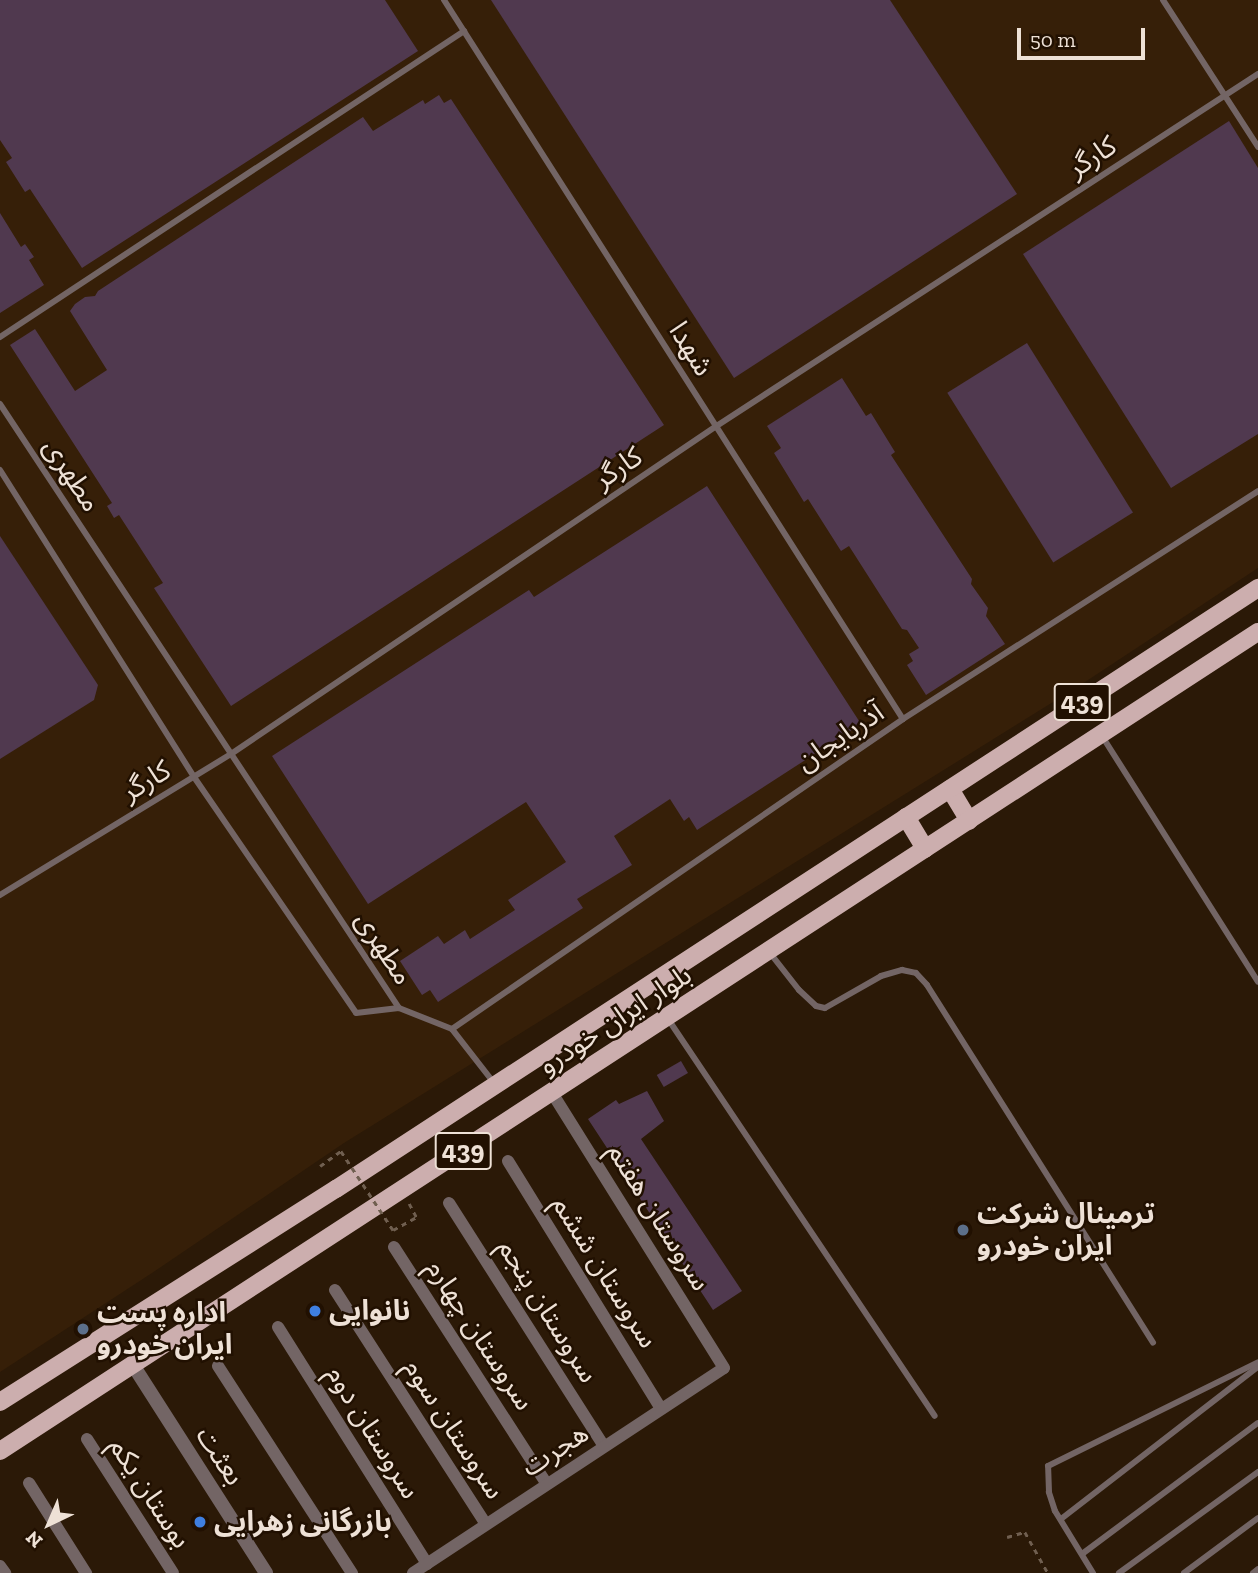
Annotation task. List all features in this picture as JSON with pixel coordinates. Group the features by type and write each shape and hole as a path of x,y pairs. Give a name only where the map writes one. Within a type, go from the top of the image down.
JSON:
{"main road":[{"name":"بلوار ایران خودرو","path":"0,1402 496,1085 1258,587"},
{"name":"بلوار ایران خودرو","path":"0,1451 1258,632"},
{"path":"950,789 969,821"},
{"path":"906,817 925,849"}],"street":[{"name":"سروستان هفتم","path":"552,1093 724,1368"},
{"name":"سروستان ششم","path":"508,1161 661,1409"},
{"name":"سروستان پنجم","path":"449,1202 604,1447"},
{"name":"سروستان چهارم","path":"394,1247 547,1484"},
{"name":"سروستان سوم","path":"335,1290 486,1524"},
{"name":"سروستان دوم","path":"278,1327 427,1564"},
{"name":"بعثت","path":"133,1365 267,1573"},
{"path":"218,1366 352,1573"},
{"name":"هجرت","path":"412,1573 724,1368"},
{"name":"بوستان یکم","path":"87,1439 173,1573"},
{"path":"29,1483 86,1573"},
{"path":"0,1566 5,1573"}],"lane":[{"name":"شهدا","path":"444,0 903,719"},
{"path":"1163,0 1258,147"},
{"path":"0,337 464,31"},
{"name":"کارگر","path":"0,895 231,754 715,427 1258,74"},
{"name":"مطهری","path":"0,404 398,1008 356,1013 194,777 0,470"},
{"name":"آذربایجان","path":"452,1029 903,719 1258,491"},
{"path":"1101,735 1258,982"},
{"path":"769,951 799,990 816,1006 825,1008 881,976 902,970 916,973 927,985 1153,1343"},
{"path":"398,1008 452,1029 496,1085"},
{"path":"667,1018 935,1416"},
{"path":"1061,1519 1258,1364"},
{"path":"1093,1573 1061,1519 1049,1492 1048,1466 1258,1364"},
{"path":"1082,1554 1258,1423"},
{"path":"1119,1573 1258,1472"},
{"path":"1184,1573 1258,1518"},
{"path":"1253,1573 1258,1569"}],"path":[{"path":"320,1166 341,1152 393,1230 416,1217"},
{"path":"1007,1537 1025,1532 1048,1573"}],"shaded area":[{"path":"0,0 1258,0 1258,568 1082,684 344,1143 0,1372"}],"building":[{"path":"0,0 385,0 418,51 82,268 30,189 25,192 6,162 12,158 0,140"},
{"path":"491,0 890,0 1017,194 734,378"},
{"path":"439,95 444,103 451,99 664,425 231,706 154,588 163,583 119,515 114,518 107,506 112,503 10,345 35,329 75,391 107,370 70,311 75,304 85,297 95,296 98,291 363,117 373,131 423,100 425,104"},
{"path":"1229,121 1258,168 1258,434 1171,488 1023,254"},
{"path":"0,213 21,247 25,244 34,257 29,260 44,285 0,313"},
{"path":"1027,343 1133,513 1053,562 947,393"},
{"path":"842,378 866,416 871,413 895,452 891,455 972,579 971,584 988,608 986,616 1005,644 926,695 907,665 913,661 909,654 919,648 907,630 902,629 849,546 841,551 808,499 804,502 774,453 781,448 767,426"},
{"path":"707,486 861,724 697,830 689,817 684,821 670,799 614,836 632,865 577,899 583,908 438,1002 430,990 422,995 400,961 438,936 444,944 465,930 470,939 515,910 508,900 566,862 526,802 368,904 272,756 529,590 534,597"},
{"path":"0,536 98,685 94,700 0,759"},
{"path":"681,1061 688,1073 664,1087 657,1075"},
{"path":"647,1091 664,1121 641,1139 742,1291 713,1310 588,1119 616,1100 619,1104"}],"place":[{"name":"ترمینال شرکت ایران خودرو","path":"963,1230"},
{"name":"نانوایی","path":"315,1311"},
{"name":"اداره پست ایران خودرو","path":"83,1329"},
{"name":"بازرگانی زهرایی","path":"200,1522"}]}
